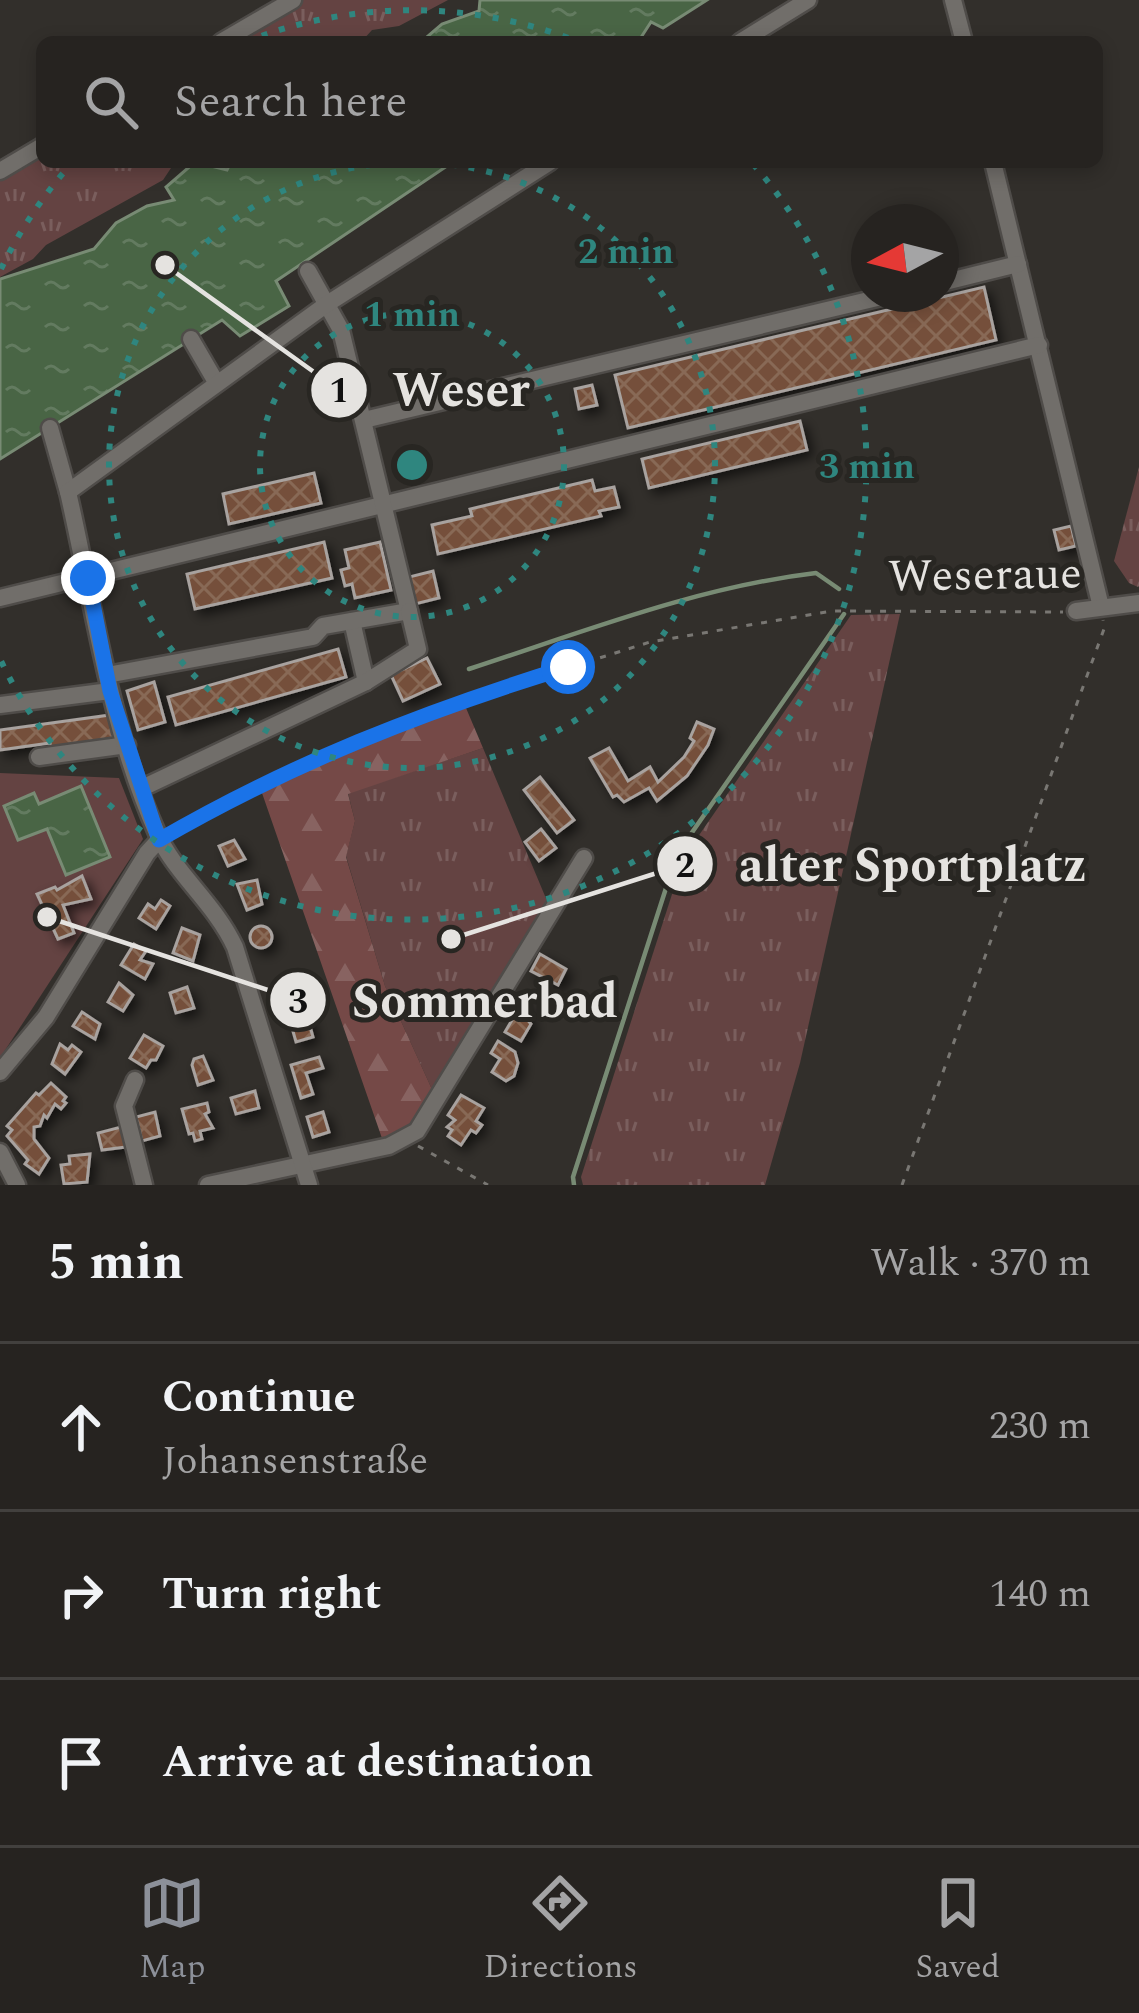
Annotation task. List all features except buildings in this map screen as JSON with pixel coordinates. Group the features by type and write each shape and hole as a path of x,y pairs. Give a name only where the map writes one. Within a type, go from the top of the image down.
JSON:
{"street":[{"path":"230,36 292,0"},
{"path":"750,36 808,0"},
{"path":"953,0 962,36"},
{"path":"0,171 36,150"},
{"path":"68,492 327,304 541,168"},
{"path":"994,168 1101,607"},
{"path":"959,279 1018,264"},
{"path":"140,789 366,682 418,649 341,330 308,271"},
{"path":"364,420 851,304"},
{"path":"191,339 216,382"},
{"path":"0,598 1039,346"},
{"path":"50,428 109,683 140,789 159,840 224,922 235,947 309,1185"},
{"name":"Weseraue","path":"1076,611 1139,603"},
{"path":"0,705 313,638 323,626 409,611"},
{"path":"352,621 366,682"},
{"path":"39,757 127,745"},
{"path":"0,1072 46,1017 159,840"},
{"path":"208,1185 406,1139 426,1121 584,858"},
{"path":"135,1081 124,1106 144,1185"},
{"path":"0,1152 17,1185"}],"path":[{"path":"902,1185 1104,628 1101,607"},
{"name":"Weseraue","path":"159,840 307,761 428,712 650,642 832,611 1076,611"},
{"path":"406,1139 488,1185"}],"green space":[{"path":"302,0 448,0 399,26 372,30 366,36 240,36"},
{"path":"36,155 36,168 171,168 163,180 46,245 33,259 0,277 0,176"},
{"path":"1139,467 1138,587 1129,583 1114,561"},
{"path":"900,614 800,1063 765,1185 583,1185 581,1177 684,857 851,615"},
{"path":"466,708 483,748 348,794 355,821 346,857 385,986 435,1096 413,1133 384,1144 262,793 339,749"},
{"path":"483,748 550,908 435,1096 385,986 346,856 355,821 348,793"},
{"path":"0,773 119,778 143,839 0,1058"}],"water":[{"path":"480,0 707,0 663,28 651,22 642,36 428,36 442,24 479,11"},
{"path":"188,168 444,168 276,281 289,306 240,336 222,320 0,459 0,279 94,249 116,223 147,206 174,200 166,187"},
{"path":"81,786 110,857 66,875 47,829 18,840 4,806 34,793 39,804"}],"waterway":[{"path":"469,669 641,612 728,589 816,573 839,589"},
{"path":"574,1185 677,854 844,614"}],"place":[{"name":"Weser","path":"165,265"},
{"name":"Sommerbad","path":"47,917"},
{"name":"alter Sportplatz","path":"451,939"}],"route":[{"path":"88,578 110,691 159,840 232,797 340,746 568,667"}]}
